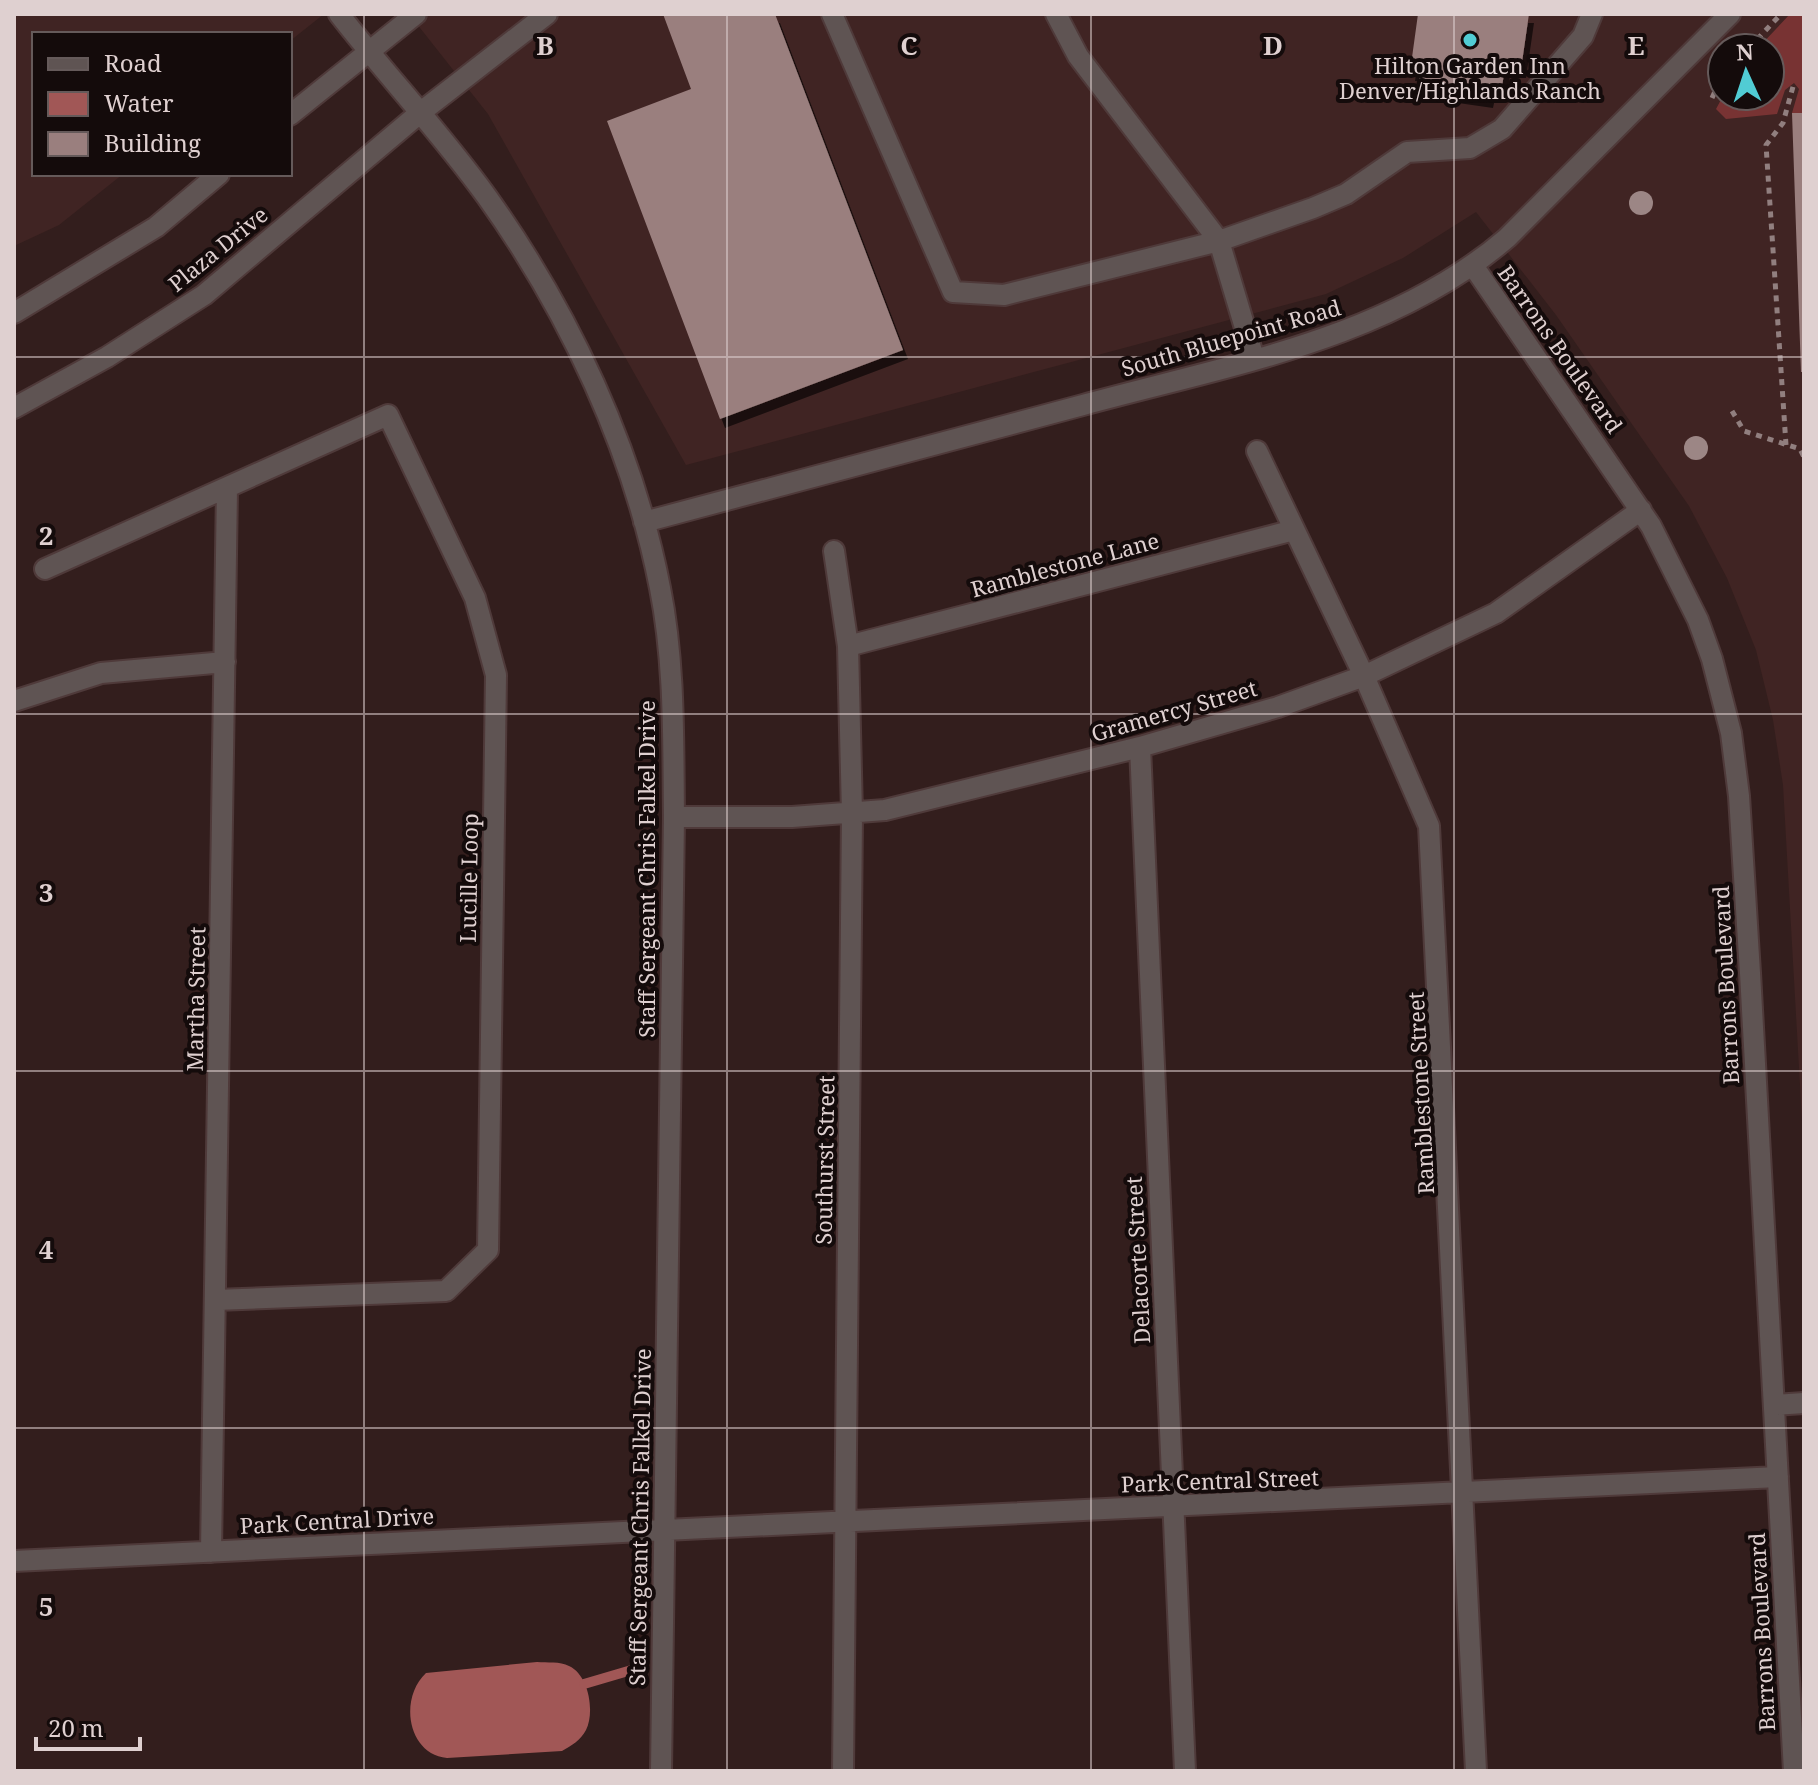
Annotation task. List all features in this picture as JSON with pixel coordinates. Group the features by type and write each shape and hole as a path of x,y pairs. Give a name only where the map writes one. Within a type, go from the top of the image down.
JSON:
{"street":[{"name":"Staff Sergeant Chris Falkel Drive","path":"339,14 489,200 548,294 598,392 644,522 660,588 668,644 674,817 661,1771"},
{"path":"292,113 367,50 416,14"},
{"name":"Plaza Drive","path":"14,408 107,357 204,295 421,112 547,14"},
{"path":"832,14 953,292 1004,295 1219,241 1346,194 1407,152 1470,148 1502,129 1583,36 1592,14"},
{"path":"1056,14 1078,56 1219,241 1254,358"},
{"name":"South Bluepoint Road","path":"644,522 1254,358 1398,311 1474,267 1540,206 1730,14"},
{"path":"14,313 156,227 217,176"},
{"name":"Barrons Boulevard","path":"1474,267 1641,510 1682,585 1724,697 1737,770 1778,1477 1798,1738 1794,1771"},
{"name":"Lucille Loop","path":"45,569 388,415 475,598 496,675 488,1250 446,1291 215,1300"},
{"name":"Ramblestone Street","path":"1257,451 1422,805 1433,848 1476,1771"},
{"path":"14,701 101,673 225,662 227,488"},
{"name":"Gramercy Street","path":"674,817 852,814 918,803 1140,747 1278,707 1364,676 1505,608 1641,510"},
{"name":"Ramblestone Lane","path":"848,646 1294,530"},
{"name":"Southurst Street","path":"834,551 848,646 852,814 843,1771"},
{"name":"Martha Street","path":"211,1552 225,662"},
{"name":"Delacorte Street","path":"1140,747 1185,1771"},
{"path":"1774,1405 1804,1403"},
{"name":"Park Central Street","path":"663,1529 1464,1495 1778,1477"},
{"name":"Park Central Drive","path":"14,1561 663,1529"}],"path":[{"path":"1764,32 1781,14"},
{"path":"1786,445 1766,145 1783,123 1794,83"},
{"path":"1732,411 1744,431 1800,449 1804,457"}],"shaded area":[{"path":"14,14 324,14 292,39 292,32 32,32 32,176 120,176 59,225 14,246"},
{"path":"409,14 1804,14 1804,1156 1783,785 1773,720 1756,650 1727,578 1689,506 1556,315 1476,212 1403,258 1326,294 686,465 488,114"},
{"path":"1790,14 1804,14 1804,113 1792,113 1799,89 1794,83 1786,89 1786,32 1773,32"},
{"path":"1719,112 1778,112 1777,114 1726,119"}],"water":[{"path":"537,1662 569,1666 586,1685 590,1704 589,1722 576,1742 562,1751 447,1758 423,1747 411,1723 410,1710 412,1696 426,1673"}],"building":[{"path":"663,14 775,14 903,350 720,419 607,121 691,89"},
{"name":"Hilton Garden Inn Denver/Highlands Ranch","path":"1418,14 1529,14 1521,69 1505,67 1502,87 1491,85 1488,99 1418,89 1420,73 1410,72"},
{"path":"1792,113 1804,113 1804,372 1801,372"}],"waterway":[{"path":"584,1684 635,1669"}],"place":[{"name":"Hilton Garden Inn Denver/Highlands Ranch","path":"1470,40"}]}
